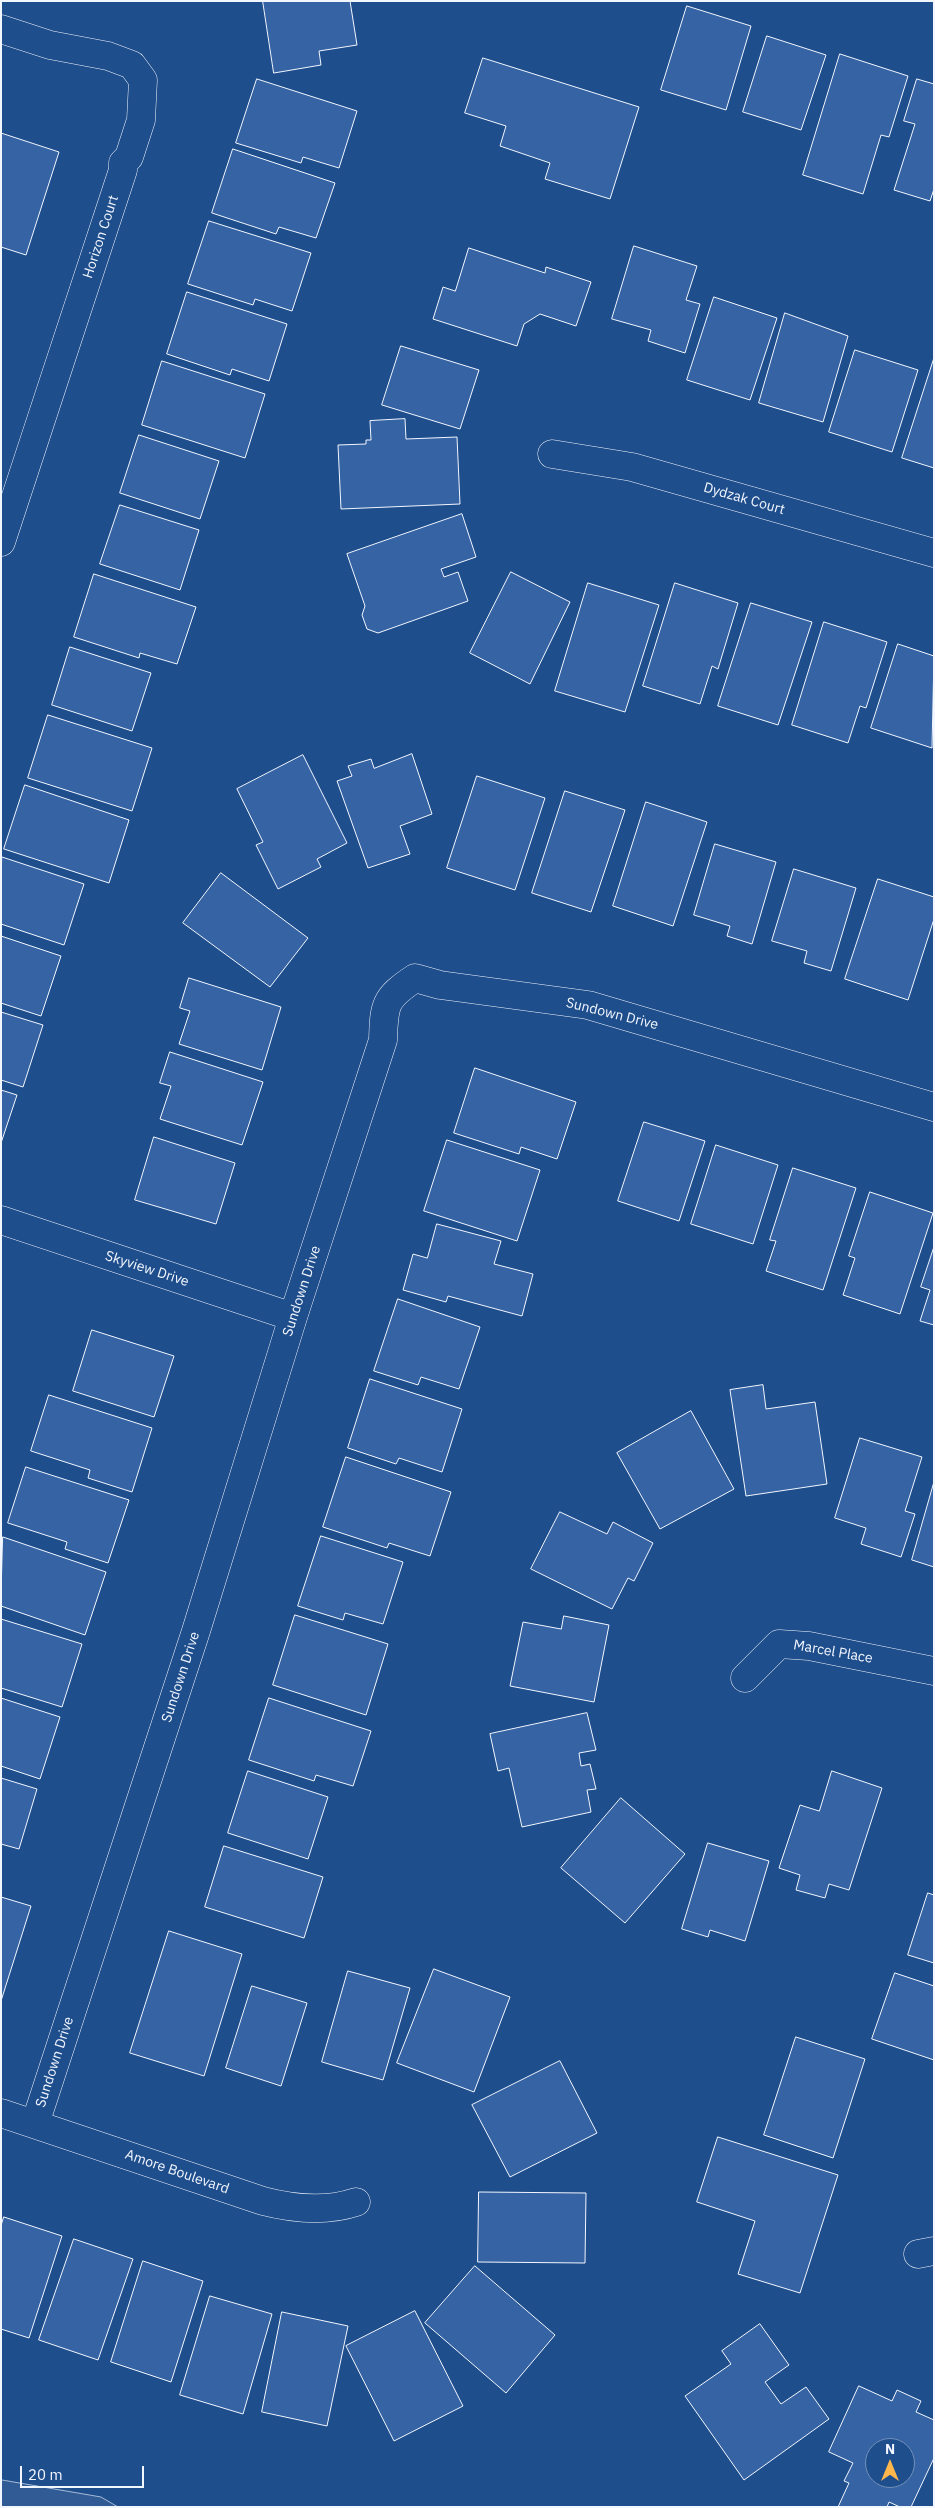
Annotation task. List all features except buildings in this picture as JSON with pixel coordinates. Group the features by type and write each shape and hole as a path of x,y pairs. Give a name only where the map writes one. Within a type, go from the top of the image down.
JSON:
{"street":[{"name":"Horizon Court","path":"1,30 50,45 108,56 132,64 143,80 141,120 129,157 123,164 120,179 1,542"},
{"name":"Dydzak Court","path":"552,454 632,467 934,553"},
{"name":"Sundown Drive","path":"35,2124 196,1631 383,1040 384,1009 396,990 415,978 440,985 588,1005 934,1107"},
{"name":"Skyview Drive","path":"1,1220 294,1317"},
{"name":"Marcel Place","path":"745,1678 780,1644 809,1646 934,1672"},
{"name":"Amore Boulevard","path":"1,2113 280,2206 337,2208 356,2202"}],"shaded area":[{"path":"2,2480 101,2497 118,2507 1,2507"}]}
